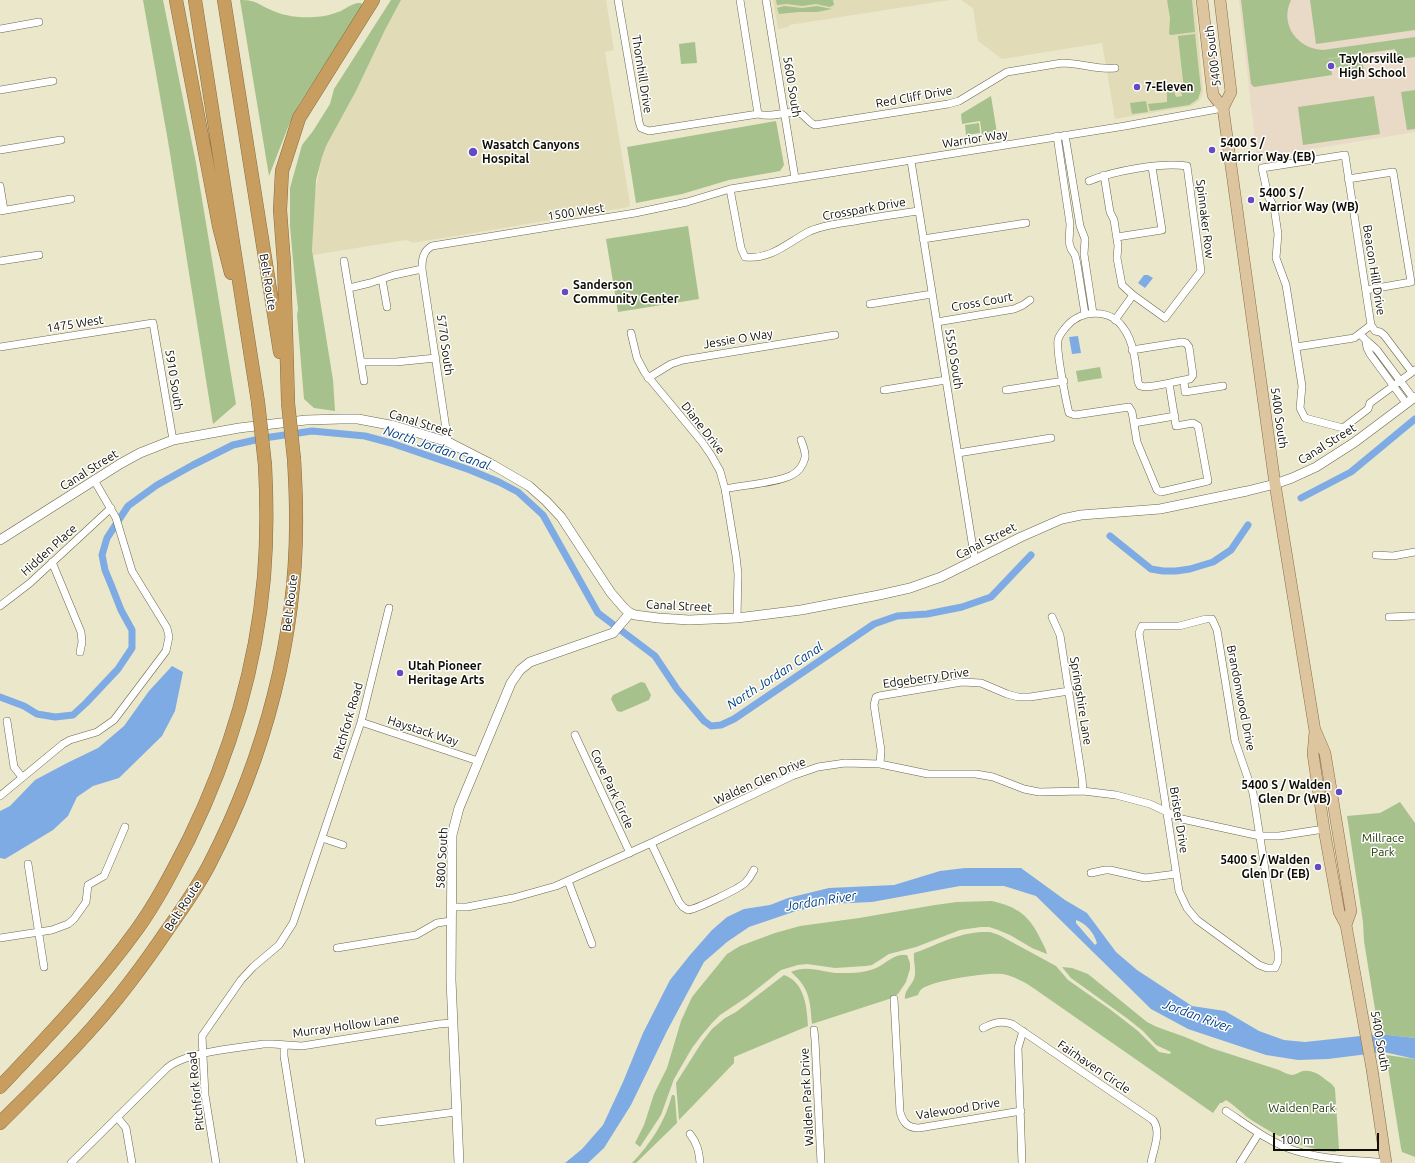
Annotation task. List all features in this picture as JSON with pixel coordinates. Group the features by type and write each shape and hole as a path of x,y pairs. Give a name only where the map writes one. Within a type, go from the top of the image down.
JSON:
{"highway":[{"path":"176,0 219,226 250,352"},
{"path":"0,1087 101,977 139,927 173,872 207,800 227,748 244,693 258,627 266,544 267,516 265,465 258,402 195,0"},
{"name":"Belt Route","path":"0,1123 92,1028 147,960 191,896 209,866 229,825 259,745 270,710 282,660 290,613 295,564 296,512 294,459 288,402 224,0"},
{"path":"288,402 284,264 280,210 282,171 299,118 373,0"}],"main road":[{"name":"5400 South","path":"1202,0 1212,96 1223,108"},
{"name":"5400 South","path":"1220,2 1231,92 1223,108 1275,484 1315,731 1313,754 1324,829 1339,912 1346,925 1387,1163"},
{"name":"5400 South","path":"1315,731 1325,753 1338,825 1351,911 1346,925"}],"street":[{"name":"Thornhill Drive","path":"618,0 639,122 643,129 651,131 758,114 765,116 785,113"},
{"path":"740,0 758,114"},
{"name":"5600 South","path":"766,0 795,178"},
{"path":"0,29 40,22"},
{"name":"Red Cliff Drive","path":"785,113 800,113 815,125 952,103 959,101 1007,72 1062,63 1081,64 1106,69 1115,68"},
{"path":"0,90 54,81"},
{"name":"Warrior Way","path":"730,189 1125,126 1223,108"},
{"path":"1065,135 1080,226 1085,240 1084,254 1089,313"},
{"path":"1057,136 1070,224 1069,242 1075,255 1089,313"},
{"path":"0,150 61,140"},
{"name":"Beacon Hill Drive","path":"1296,347 1286,285 1276,258 1278,234 1274,207 1268,196 1262,168 1344,155 1371,325 1375,331 1384,335 1413,371"},
{"name":"5550 South","path":"911,160 975,561"},
{"name":"Spinnaker Row","path":"1133,295 1165,318 1201,271 1187,166 1171,165 1152,167"},
{"path":"1089,181 1104,175 1152,167 1162,230 1117,237"},
{"path":"1348,179 1393,172 1411,282 1366,290"},
{"path":"1104,175 1110,212 1114,220 1117,237 1117,258 1122,285 1133,295 1115,320"},
{"path":"0,186 2,210 71,199"},
{"name":"Crosspark Drive","path":"730,189 741,248 745,257 765,256 778,252 806,234 823,226 919,210"},
{"name":"1500 West","path":"425,251 432,246 439,244 664,208 730,189"},
{"path":"923,239 1026,223"},
{"name":"5770 South","path":"425,251 422,269 448,442"},
{"path":"0,261 39,255"},
{"path":"344,262 364,381"},
{"path":"349,288 370,284 382,279 422,269"},
{"path":"382,279 387,307"},
{"path":"870,304 932,294"},
{"name":"Cross Court","path":"937,322 1014,309 1030,300"},
{"path":"1132,350 1182,342 1186,343 1189,346 1193,375 1190,379 1144,387 1140,386 1132,350 1125,329 1115,320 1106,315 1089,313 1071,322 1059,338 1058,344 1068,410 1071,414 1076,415 1129,407 1132,412 1137,442 1157,490 1159,491 1208,480 1198,426 1193,423 1176,426 1169,383"},
{"name":"1475 West","path":"0,347 154,323"},
{"name":"5910 South","path":"154,323 173,440"},
{"path":"1371,325 1354,338 1296,347 1302,386 1300,408 1305,418 1343,428 1368,409 1370,403 1413,371"},
{"name":"Diane Drive","path":"631,333 637,358 648,378 707,448 720,471 725,489 738,565 737,618"},
{"path":"1360,334 1366,342 1377,350 1400,381 1411,399"},
{"name":"Jessie O Way","path":"648,378 671,364 683,360 835,335"},
{"path":"1366,342 1370,354 1393,386 1411,399"},
{"path":"361,362 396,362 436,358"},
{"path":"884,390 946,380"},
{"path":"1184,380 1185,392 1223,386"},
{"path":"1006,390 1064,381"},
{"name":"Canal Street","path":"0,540 94,480 140,454 173,440 220,430 306,420 341,419 376,422 417,432 448,442 529,486 546,501 568,527 618,602 630,613 640,616 673,620 737,618 801,610 879,595 926,583 1062,519 1081,515 1160,509 1275,484 1316,467 1355,442 1411,399"},
{"path":"1134,423 1175,416"},
{"path":"958,453 1051,438"},
{"path":"725,489 782,479 795,473 802,466 805,458 801,440"},
{"path":"0,796 63,744 70,740 97,732 114,720 166,651 169,637 167,628 132,570 116,518 94,480"},
{"name":"Hidden Place","path":"0,606 30,583 110,508"},
{"path":"1376,555 1393,556 1415,552"},
{"path":"52,562 81,632 82,642 80,652"},
{"name":"Pitchfork Road","path":"216,1163 205,1095 201,1039 206,1029 247,973 273,951 289,930 301,900 361,722 389,608"},
{"name":"5800 South","path":"459,1163 452,1023 451,921 452,835 459,808 511,683 520,670 530,662 613,633 630,613"},
{"path":"1389,617 1415,616"},
{"name":"Springshire Lane","path":"1052,617 1060,635 1083,791"},
{"name":"Brandonwood Drive","path":"1142,626 1180,626 1209,619 1214,622 1217,630 1235,741 1252,790 1278,952 1278,961 1275,968"},
{"name":"Brister Drive","path":"1142,626 1139,636 1176,874 1182,900 1193,916 1259,965 1267,968 1275,968"},
{"name":"Edgeberry Drive","path":"880,764 881,750 874,705 876,697 962,682 981,683 1006,694 1018,697 1030,697 1068,691"},
{"path":"7,721 14,767 22,777"},
{"name":"Haystack Way","path":"361,722 478,761"},
{"name":"Cove Park Circle","path":"575,735 630,853"},
{"name":"Walden Glen Drive","path":"452,907 467,906 523,896 568,882 802,772 845,763 880,764 928,774 966,773 985,775 1024,789 1040,792 1083,791 1105,793 1139,800 1182,819 1260,836 1279,836 1324,829"},
{"path":"0,938 61,927 74,919 86,902 88,885 104,876 125,827"},
{"path":"322,838 343,845"},
{"path":"651,843 679,902 688,910 699,907 743,884 750,878 754,870"},
{"path":"28,864 44,967"},
{"path":"1091,873 1110,870 1145,878 1176,874"},
{"path":"568,882 592,944"},
{"path":"337,948 412,936 420,934 437,923 451,921"},
{"name":"Valewood Drive","path":"894,999 900,1112 902,1120 908,1126 919,1128 1021,1111"},
{"name":"Fairhaven Circle","path":"983,1028 1001,1022 1012,1024 1153,1120 1157,1132 1151,1163"},
{"name":"Murray Hollow Lane","path":"71,1163 171,1064 185,1057 263,1044 307,1045 452,1023"},
{"name":"Walden Park Drive","path":"814,1030 821,1163"},
{"path":"1022,1163 1018,1048 1023,1031"},
{"path":"284,1045 284,1056 301,1163"},
{"path":"1226,1111 1259,1133 1282,1145 1304,1153 1343,1159 1387,1163"},
{"path":"379,1122 456,1112"},
{"path":"117,1117 124,1125 126,1131 132,1163"},
{"path":"1240,1163 1259,1133"},
{"path":"690,1134 696,1142 699,1151 700,1163"}],"shaded area":[{"name":"Wasatch Canyons Hospital","path":"401,0 606,0 614,50 605,52 630,204 629,207 413,243 406,240 313,255 315,193 322,157 326,146 356,91"},
{"path":"773,0 950,0 789,25 789,27 778,29"},
{"path":"961,0 1195,0 1203,90 1202,95 1199,101 1191,106 1115,119 1102,43 1002,59 978,41 973,8"},
{"name":"Taylorsville High School","path":"1239,0 1415,0 1415,132 1257,158"}],"green space":[{"path":"143,0 163,0 196,163 236,404 213,424 169,147"},
{"path":"240,0 252,1 285,15 302,17 324,16 341,11 358,3 363,5 298,106 288,127 269,176"},
{"path":"391,0 401,0 356,91 326,146 316,180 312,250 333,380 335,411 314,408 304,399 297,315 298,309 290,226 290,188 302,145 330,104 334,89"},
{"path":"776,0 833,0 834,5 830,7 816,4 802,6 787,4 777,5"},
{"path":"1167,0 1192,0 1195,32 1169,34 1170,18"},
{"path":"1241,0 1291,0 1287,18 1289,27 1299,40 1314,49 1323,50 1415,37 1415,57 1397,59 1395,49 1319,60 1361,55 1364,71 1349,73 1349,67 1331,68 1332,75 1254,87 1251,84"},
{"path":"1310,0 1415,0 1415,30 1316,44"},
{"path":"784,6 802,8 817,6 832,9 817,12 779,14 777,8"},
{"path":"1195,34 1201,90 1198,99 1189,105 1150,111 1148,104 1167,102 1167,92 1174,91 1176,97 1182,96 1181,90 1183,87 1183,81 1178,36"},
{"path":"695,42 697,63 681,64 679,44"},
{"path":"1415,90 1415,129 1407,130 1401,92"},
{"path":"991,96 997,133 982,135 980,121 962,124 961,114"},
{"path":"1374,96 1380,134 1303,145 1298,107"},
{"path":"1146,101 1148,112 1132,114 1130,103"},
{"path":"776,121 784,165 780,171 729,180 682,194 636,203 627,147"},
{"path":"979,123 980,133 966,135 965,125"},
{"path":"688,226 699,299 618,312 606,239"},
{"path":"1100,367 1102,378 1078,382 1076,371"},
{"path":"641,682 645,683 651,695 649,700 621,712 617,711 611,699 613,695"},
{"name":"Millrace Park","path":"1400,802 1415,823 1415,1038 1379,1034 1364,941 1363,922 1347,816 1380,813"},
{"path":"992,901 1009,906 1028,919 1037,932 1047,954 1032,948 998,930 989,927 981,927 960,930 916,947 889,954 872,965 835,968 807,964 781,970 747,997 720,1015 701,1036 692,1048 674,1079 661,1115 640,1147 635,1143 644,1125 654,1094 667,1068 681,1021 692,997 727,954 740,946 775,933 800,926 957,902"},
{"name":"Walden Park","path":"981,932 990,932 999,935 1056,966 1068,980 1138,1031 1159,1052 1170,1054 1171,1052 1156,1045 1143,1031 1128,1019 1071,978 1062,967 1072,968 1088,974 1147,1022 1157,1027 1211,1048 1290,1075 1307,1071 1319,1075 1335,1089 1339,1149 1335,1152 1310,1148 1279,1136 1247,1117 1226,1100 1220,1103 1213,1113 1035,989 1013,977 1003,974 975,975 939,982 922,989 918,995 905,999 906,993 915,976 914,953 954,937"},
{"path":"901,955 907,955 910,963 910,969 906,982 898,994 889,999 812,1024 808,995 802,984 791,972 809,969 834,973 860,972 876,968"},
{"path":"784,975 791,978 801,989 806,1004 808,1026 734,1057 734,1063 679,1120 676,1083 702,1042 712,1029 725,1018 736,1012"},
{"path":"1386,1055 1415,1059 1415,1157 1402,1152"},
{"path":"672,1095 675,1097 677,1123 636,1163 632,1163 656,1132 669,1105"}],"water":[{"path":"1144,275 1148,275 1153,278 1145,288 1138,283"},
{"path":"1078,336 1081,353 1072,354 1069,337"},
{"path":"172,666 183,672 175,711 162,736 119,778 93,786 77,797 68,816 53,830 5,859 0,858 0,811 10,806 35,780 98,748 124,726 149,691"},
{"name":"Jordan River","path":"965,868 1021,868 1065,900 1087,913 1116,952 1137,970 1192,1006 1225,1011 1259,1031 1284,1040 1305,1042 1379,1034 1415,1038 1415,1059 1384,1052 1328,1059 1298,1060 1266,1055 1188,1029 1151,1009 1036,896 1004,886 960,886 872,902 828,904 796,911 749,927 727,942 704,962 667,1031 631,1105 604,1148 588,1163 565,1163 582,1149 603,1125 643,1033 670,980 712,930 727,917 744,909 770,905 788,898 829,888 894,885 940,871","holes":["1076,920 1080,921 1092,932 1097,943 1095,945 1076,923"]}],"waterway":[{"name":"North Jordan Canal","path":"1301,498 1351,472 1415,419"},
{"name":"North Jordan Canal","path":"0,697 24,706 37,714 55,717 73,715 118,669 132,648 132,630 121,610 105,570 102,555 107,538 128,506 157,485 233,445 264,438 312,431 365,436 391,443 470,470 518,492 543,515 598,613 655,656 677,689 704,721 711,726 721,725 734,719 874,624 897,616 927,614 962,607 991,597 1031,555"},
{"name":"North Jordan Canal","path":"1110,536 1151,569 1176,571 1190,569 1213,562 1231,550 1248,525"}],"place":[{"name":"Taylorsville High School","path":"1331,66"},
{"name":"7-Eleven","path":"1137,87"},
{"name":"5400 S / Warrior Way (EB)","path":"1212,150"},
{"name":"Wasatch Canyons Hospital","path":"473,152"},
{"name":"5400 S / Warrior Way (WB)","path":"1251,200"},
{"name":"Sanderson Community Center","path":"565,292"},
{"name":"Utah Pioneer Heritage Arts","path":"400,673"},
{"name":"5400 S / Walden Glen Dr (WB)","path":"1339,792"},
{"name":"5400 S / Walden Glen Dr (EB)","path":"1318,867"}]}
